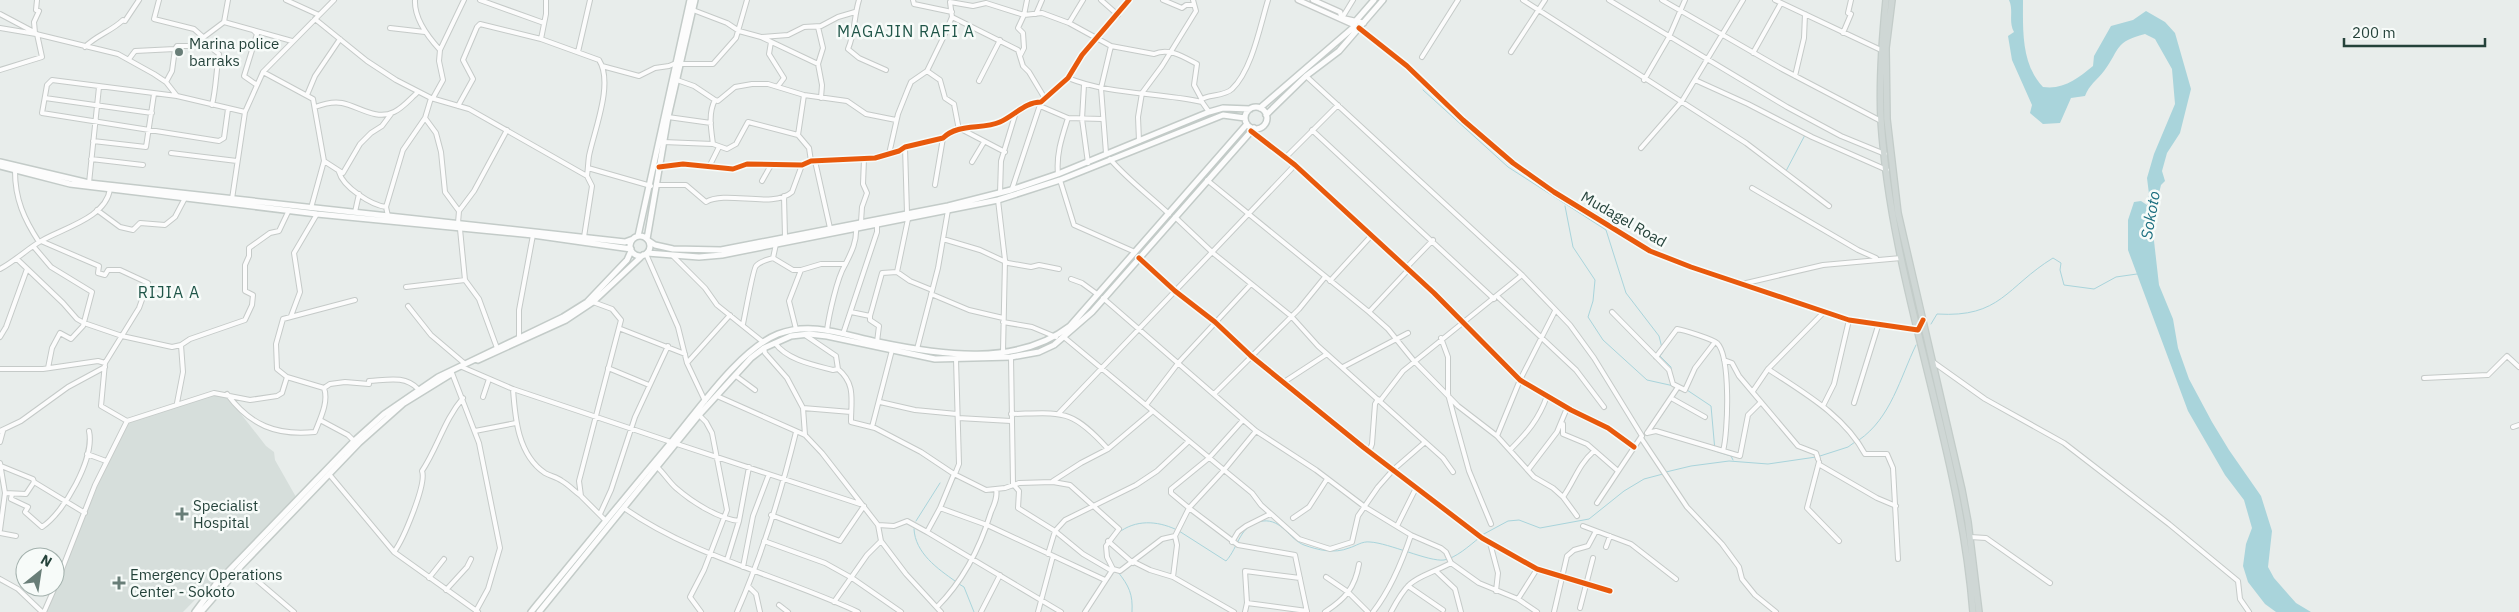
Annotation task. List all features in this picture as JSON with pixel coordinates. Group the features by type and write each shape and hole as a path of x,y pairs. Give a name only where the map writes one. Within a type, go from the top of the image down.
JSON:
{"main road":[{"path":"194,612 216,584 327,472 404,403 463,365 544,332 566,320 593,302 645,254 650,246 648,240 653,185 690,0"},
{"path":"201,612 354,441 384,414 418,389 519,337 563,317 587,302 627,260 659,167 677,80 678,63 695,0"},
{"path":"531,612 606,520 751,358 764,348 805,335 827,336 935,359 956,360 1011,357 1039,352 1065,338 1139,258 1252,129 1264,125 1266,115 1306,76 1339,51 1357,28 1357,20 1374,0"},
{"path":"0,162 89,183 355,212 533,235 631,250 636,255 722,255 877,224 1060,177 1106,153 1209,112 1223,108 1260,108 1364,23 1383,0"},
{"path":"1886,0 1881,50 1881,121 1887,170 1901,258 1962,524 1973,612"},
{"path":"1892,0 1886,48 1888,128 1898,213 1970,537 1979,612"},
{"path":"539,612 657,467 705,401 747,354 763,342 796,329 827,330 877,342 951,354 1004,351 1034,346 1056,337 1070,326 1169,214 1246,121 1250,108"},
{"path":"1260,108 1266,115"},
{"path":"0,166 70,184 110,189 317,214 625,242 636,237 648,240 655,245 673,249 699,251 721,250 861,222 948,210 998,200 1223,115 1246,121 1252,129"}],"street":[{"path":"0,70 42,57 34,22 39,11 36,10 37,0"},
{"path":"81,46 87,46 90,41 109,31 122,20 126,21 139,0"},
{"path":"159,0 154,19 194,29 218,54 214,84 216,89 212,106"},
{"path":"129,59 136,51 192,46 224,22 228,0"},
{"path":"286,0 317,17 340,39 368,61 418,92 469,109 587,176 592,186 584,237"},
{"path":"232,199 245,112 263,72 334,0"},
{"path":"415,0 416,15 422,22 424,32 440,50"},
{"path":"388,216 386,207 403,150 426,118 432,98 443,80 439,61 440,50 464,0"},
{"path":"480,0 544,23"},
{"path":"540,39 544,23 546,0"},
{"path":"578,52 590,0"},
{"path":"602,66 640,76 655,68 678,63 713,64 730,46 739,31 747,0"},
{"path":"858,0 855,23 848,49 859,58 886,70"},
{"path":"913,0 914,4 952,14 1000,40 1021,54"},
{"path":"1027,0 1024,15 1018,28 1023,33 1024,48 1021,54 1023,66 1029,72 1042,102"},
{"path":"1036,14 1042,0"},
{"path":"1069,23 1083,0"},
{"path":"1100,0 1118,15"},
{"path":"1011,190 1042,102 1068,78 1082,55 1129,0"},
{"path":"1140,140 1138,117 1142,93 1171,52 1196,11 1193,2 1182,8 1163,0"},
{"path":"1068,78 1084,85 1101,88 1201,100 1228,92 1240,79 1257,38 1268,0"},
{"path":"1298,0 1357,28"},
{"path":"1313,0 1340,12 1342,18"},
{"path":"1323,0 1327,6"},
{"path":"1342,18 1353,0"},
{"path":"1422,58 1458,0"},
{"path":"1523,0 1644,80 1682,102 1746,144 1829,206"},
{"path":"1511,52 1537,9 1545,0"},
{"path":"1609,0 1801,115 1885,154"},
{"path":"1662,0 1753,53 1881,121"},
{"path":"1644,80 1682,12 1685,0"},
{"path":"1641,148 1682,102 1743,0"},
{"path":"1775,0 1881,50"},
{"path":"1844,33 1851,14 1848,13 1852,0"},
{"path":"889,154 896,120 911,82 927,71 952,14 950,1 968,6 995,2 1024,15 1042,13 1069,23 1112,46 1154,54 1160,51 1171,52 1197,64 1194,85 1209,112"},
{"path":"1753,53 1781,3"},
{"path":"693,10 727,23 739,31 760,37 818,64"},
{"path":"760,37 788,35 804,27 818,27 838,17 855,12"},
{"path":"0,14 36,34"},
{"path":"1795,76 1804,38 1805,14"},
{"path":"1342,18 1364,23"},
{"path":"224,22 292,41"},
{"path":"458,106 473,79 464,60 478,25 483,24 540,39 599,60 602,66 604,95 588,159 587,176"},
{"path":"818,27 823,48 818,64 822,85 821,98"},
{"path":"0,28 36,34 129,59 166,82 177,96"},
{"path":"390,28 424,32"},
{"name":"Mudagel Road","path":"1357,28 1407,66 1513,163 1554,192 1661,256 1849,320 1878,326 1918,330"},
{"path":"254,31 257,34 244,76 257,85"},
{"path":"307,95 315,76 340,39"},
{"path":"979,81 1000,40"},
{"path":"771,42 769,54 784,78 778,86"},
{"path":"1106,153 1101,88 1112,46"},
{"path":"166,82 172,71 175,49"},
{"path":"927,71 940,80 945,98 954,104 960,129 1005,152"},
{"path":"263,72 313,99 324,161 311,208"},
{"path":"1306,76 1522,275 1570,325 1594,358 1665,476 1687,507 1730,555 1739,567 1742,579 1756,595 1776,612"},
{"path":"228,109 222,140 43,114 47,85 52,80 177,96 212,106 245,112"},
{"path":"677,80 694,86 718,101 735,87 752,84 778,86 804,95 847,101 866,114 896,120"},
{"path":"1695,80 1748,104 1812,137 1887,170"},
{"path":"1084,85 1082,119 1088,163"},
{"path":"89,183 99,87"},
{"path":"386,207 359,194 339,174 340,172 343,173 360,144 418,92"},
{"path":"93,141 146,147 154,94"},
{"path":"798,134 804,95"},
{"path":"44,98 152,113"},
{"path":"713,144 710,123 711,107 715,100"},
{"path":"315,106 341,102 367,112 392,114"},
{"path":"659,167 683,164 728,169 747,164 802,165 813,161 864,159 889,154 906,147 943,138 960,129 999,123 1034,102 1042,102 1068,118 1102,119"},
{"path":"1286,157 1338,104"},
{"path":"1000,193 999,172 1016,112"},
{"path":"668,117 710,123"},
{"path":"426,118 436,133 441,152 445,192 459,211"},
{"path":"1068,118 1060,142 1057,163 1074,225 1136,252"},
{"path":"663,142 713,144 727,149 736,144 748,122 798,134 809,148 830,228"},
{"path":"1252,129 1295,165 1407,269 1520,380 1567,408 1608,428 1634,447"},
{"path":"497,348 479,299 465,280 459,211 474,190 507,130"},
{"path":"1312,130 1496,298 1542,337 1576,370 1604,407"},
{"path":"935,185 943,138"},
{"path":"972,162 984,142"},
{"path":"710,167 720,147"},
{"path":"897,272 908,216 906,147"},
{"path":"171,153 237,161"},
{"path":"90,159 143,165"},
{"path":"861,222 862,207 867,193 863,179 864,159"},
{"path":"1110,159 1137,188 1169,214"},
{"path":"324,161 343,173"},
{"path":"762,181 771,165"},
{"path":"588,168 653,185 686,185 706,202 715,198 752,200 784,196 792,192 802,165"},
{"path":"1059,413 1103,369 1295,165"},
{"path":"15,171 15,190 19,205 26,222 40,242 99,266 98,273 105,275 108,270 120,270 148,283 139,308 105,365 101,406 127,421"},
{"path":"1207,180 1369,312 1465,412 1497,436 1534,477 1563,496 1577,516"},
{"path":"1752,188 1858,250 1878,259"},
{"path":"0,269 40,242 80,222 97,210 105,202 110,189"},
{"path":"355,212 359,194"},
{"path":"784,196 785,237"},
{"path":"97,210 120,227 133,230 140,222 165,226 175,217 185,198"},
{"path":"998,200 1005,260 1004,351"},
{"path":"17,259 84,323 122,336 172,346 181,345 190,339 245,320 252,305 253,295 245,290 244,264 249,256 249,248 270,232 279,231 289,210"},
{"path":"917,349 932,292 948,210"},
{"path":"291,316 300,292 294,253 317,214"},
{"path":"1175,217 1213,253 1291,316 1327,354 1424,443 1444,458 1453,472"},
{"path":"843,334 877,232 877,224"},
{"path":"827,330 829,314 845,264 856,239 856,228"},
{"path":"519,337 519,310 533,235"},
{"path":"1330,282 1371,236"},
{"path":"943,239 1031,267 1039,265 1059,269"},
{"path":"1369,312 1433,240"},
{"path":"773,258 776,244"},
{"path":"34,247 51,267 92,292 84,323 71,339 60,333 52,348 48,368"},
{"path":"645,254 678,327 687,363 705,401"},
{"path":"673,256 705,288 716,305 743,324 763,342"},
{"path":"773,258 793,270 802,270 821,264 845,264"},
{"path":"743,324 752,289 753,271 758,264 773,258"},
{"path":"1139,258 1175,291 1215,322 1251,356 1369,452 1482,538 1537,569 1588,582 1610,591"},
{"path":"1742,284 1823,265 1901,258"},
{"path":"0,337 6,327 27,269"},
{"path":"796,329 789,301 802,270"},
{"path":"877,342 879,326 870,320 870,316 882,273 897,272 910,281 969,310 1032,327 1056,337"},
{"path":"1369,452 1372,444 1375,404 1396,377 1441,338 1496,298 1522,275"},
{"path":"1214,394 1299,309 1325,277"},
{"path":"1071,279 1082,283 1097,294"},
{"path":"406,287 465,280"},
{"path":"1146,405 1179,362 1251,284"},
{"path":"1103,298 1179,362 1256,431 1327,478 1365,507 1411,535 1441,548 1448,555 1450,562 1478,584 1518,599 1537,612"},
{"path":"355,300 283,319 275,350 277,369 287,378 324,388 330,384 369,384 369,382 396,379 409,381 418,389"},
{"path":"581,496 578,489 580,474 597,418 608,368 621,328 621,320 618,314 593,302"},
{"path":"408,306 431,335 463,365 489,379 597,418 863,505"},
{"path":"1497,436 1520,380 1542,340 1555,311"},
{"path":"851,312 870,316"},
{"path":"1612,312 1668,370 1673,384 1685,390 1695,368 1715,342"},
{"path":"1753,391 1768,369 1824,312"},
{"path":"687,363 730,315"},
{"path":"1822,406 1834,384 1849,320"},
{"path":"1918,330 1923,320"},
{"path":"1854,403 1878,326"},
{"path":"621,328 685,354"},
{"path":"1656,357 1677,329 1715,342 1719,346 1724,360 1728,388 1723,451"},
{"path":"1343,367 1408,333"},
{"path":"805,335 836,356 838,369"},
{"path":"1065,338 1252,493 1269,516 1299,539 1330,549 1352,542 1358,516 1378,486 1424,443"},
{"path":"1441,338 1448,357 1448,394 1464,456 1491,524"},
{"path":"775,343 785,352 799,359 833,370 838,369 845,374 849,380 851,422 872,427 921,452 954,474 986,490 996,490 1013,484 1052,482 1070,485 1119,529 1110,542 1106,553 1113,570"},
{"path":"177,403 183,372 181,345"},
{"path":"600,514 612,490 631,428 668,346"},
{"path":"764,348 764,353 787,378 803,408 805,435"},
{"path":"872,427 892,350"},
{"path":"1284,382 1327,354"},
{"path":"2424,378 2488,375 2506,356 2519,367"},
{"path":"1011,357 1013,484 1019,491 1019,509 1055,530 1083,554 1113,570 1120,571 1162,539 1176,535"},
{"path":"927,532 940,508 959,464 956,360"},
{"path":"1724,360 1732,362 1739,376 1798,446 1816,453 1819,462 1814,477 1810,503 1807,508 1839,542"},
{"path":"0,369 48,368 98,361 105,365"},
{"path":"1932,362 1985,399 2064,443 2169,524 2238,580 2240,599 2249,612"},
{"path":"0,442 2,431 35,412 45,402 53,400 68,387 105,365"},
{"path":"608,368 650,386"},
{"path":"1768,369 1822,406 1854,436 1864,454 1888,454 1893,468 1898,559"},
{"path":"327,472 394,552 477,611 488,589 500,548 490,491 475,431 452,373"},
{"path":"736,376 755,390"},
{"path":"65,562 106,461 127,421 177,403 214,393 250,400 277,396 282,393 287,378"},
{"path":"483,397 489,379"},
{"path":"1597,502 1678,387"},
{"path":"227,394 238,408 256,424 290,432 306,433 315,432 320,420 326,399 324,388"},
{"path":"513,389 516,423 520,439 531,458 544,473 562,480 606,520"},
{"path":"717,396 805,435 822,453 878,525 881,541 906,574 941,612"},
{"path":"1510,450 1530,430 1542,411 1547,396"},
{"path":"394,552 402,542 418,498 424,476 422,471 432,457 441,430 452,410 463,398"},
{"path":"1671,398 1705,417"},
{"path":"880,402 915,410 1011,421"},
{"path":"1647,432 1656,431 1740,456 1748,416 1762,402"},
{"path":"803,408 851,412"},
{"path":"1528,470 1562,424 1567,408"},
{"path":"1052,482 1081,463 1108,449 1154,411"},
{"path":"1011,414 1059,413 1081,422 1108,449"},
{"path":"699,416 706,422 712,433 727,510 704,570 690,597 701,612"},
{"path":"320,420 348,435 354,441"},
{"path":"1244,420 1209,458 1171,489 1171,493 1238,545 1254,550 1295,554 1307,612 1247,603"},
{"path":"475,431 516,423"},
{"path":"1562,424 1563,434 1587,444 1618,471"},
{"path":"2513,427 2519,425"},
{"path":"12,494 11,499 28,506 25,512 42,527 66,502 87,454 90,444 89,431"},
{"path":"1173,577 1177,545 1176,535 1189,508 1256,431"},
{"path":"737,612 748,586 784,480 796,432"},
{"path":"1048,554 1055,530 1065,520 1092,506 1101,504 1136,485 1157,471 1189,441"},
{"path":"1563,496 1579,466 1594,451"},
{"path":"87,454 106,461"},
{"path":"1819,462 1877,498 1896,506"},
{"path":"1,464 33,479 34,482 85,513"},
{"path":"1,464 5,492 0,532 16,536"},
{"path":"657,467 677,489 727,520 739,522"},
{"path":"727,560 739,522 749,467"},
{"path":"744,567 753,516 769,474"},
{"path":"1292,518 1309,507 1327,478"},
{"path":"5,492 26,494 34,482"},
{"path":"1396,526 1416,488"},
{"path":"937,607 957,584 972,560 987,525 996,490"},
{"path":"771,516 840,540 863,505"},
{"path":"624,508 648,524 727,560 858,612"},
{"path":"940,508 987,525 1105,580"},
{"path":"1267,524 1269,516"},
{"path":"1232,542 1238,532 1246,526 1260,518 1269,516"},
{"path":"878,525 894,526 907,521 1061,612"},
{"path":"1583,526 1631,544 1676,579"},
{"path":"1554,612 1564,576 1567,556 1574,550 1588,546 1596,531"},
{"path":"1373,612 1384,598 1406,552 1411,535"},
{"path":"1606,548 1610,536"},
{"path":"1970,537 1986,538 2050,584"},
{"path":"764,540 825,563 852,578 900,612"},
{"path":"834,602 867,555 881,541"},
{"path":"1110,542 1133,562 1150,570 1173,577 1234,612"},
{"path":"1490,543 1498,573 1496,591"},
{"path":"1038,612 1053,556"},
{"path":"1580,608 1593,558"},
{"path":"429,578 444,559"},
{"path":"446,590 471,559"},
{"path":"1391,612 1401,592 1413,580 1436,571 1450,562"},
{"path":"1325,612 1356,583 1359,564"},
{"path":"1518,599 1537,569"},
{"path":"1085,612 1113,570"},
{"path":"1245,612 1247,603 1245,571 1300,578"},
{"path":"1436,571 1455,589 1461,612"},
{"path":"981,612 1000,575"},
{"path":"1326,576 1348,592 1368,612"},
{"path":"253,577 294,612"},
{"path":"0,579 18,589 43,612 50,597"},
{"path":"748,586 756,594 760,612"},
{"path":"1408,586 1443,610"},
{"path":"780,605 788,612"},
{"path":"1358,612 1362,607"}],"shaded area":[{"name":"Specialist Hospital","path":"218,393 227,396 266,446 274,452 275,460 296,497 183,612 46,612 52,597 65,597 65,566 123,424"}],"water":[{"name":"Sokoto","path":"2009,0 2023,0 2027,57 2036,78 2043,87 2058,87 2082,75 2093,66 2094,56 2111,26 2133,20 2146,11 2165,22 2175,33 2191,89 2180,133 2167,153 2162,171 2165,181 2161,185 2152,222 2159,285 2173,319 2178,348 2189,379 2229,450 2261,496 2272,531 2268,567 2274,578 2296,603 2311,612 2276,612 2265,604 2248,582 2243,566 2246,544 2252,528 2244,500 2225,475 2188,411 2128,250 2128,220 2134,202 2141,201 2147,205 2149,194 2147,178 2154,154 2175,104 2172,69 2155,39 2145,34 2135,37 2119,47 2085,96 2071,98 2060,123 2043,124 2030,113 2032,105 2012,60 2008,36 2014,32 2011,24"}],"waterway":[{"path":"1423,90 1508,167 1606,230 1626,293 1659,336 1662,348"},
{"path":"1786,171 1805,135"},
{"path":"1565,206 1573,247 1595,280 1593,301 1588,317 1603,340 1647,380 1674,386"},
{"path":"1931,324 1937,314 1958,314 1976,311 1989,306 2053,258 2061,263 2060,270 2064,285 2094,289 2116,277 2137,274"},
{"path":"1859,440 1870,431 1887,409 1916,345"},
{"path":"1663,352 1660,356 1671,367 1671,373"},
{"path":"1687,390 1711,406 1715,451 1731,456 1733,460"},
{"path":"1820,456 1848,447 1855,442"},
{"path":"1666,472 1691,466 1729,461 1768,464 1816,457"},
{"path":"1482,535 1508,521 1519,520 1540,528 1589,519 1624,491 1644,479 1663,474"},
{"path":"916,521 940,483"},
{"path":"1179,531 1226,561 1244,531 1255,523 1263,521 1275,523 1299,542 1320,550 1338,551 1370,542 1437,560 1453,557 1479,538"},
{"path":"1118,533 1125,528 1139,523 1161,524 1175,529"},
{"path":"914,529 918,546 928,560 955,581"},
{"path":"1118,572 1130,590 1132,612"},
{"path":"959,584 964,587 974,612"}],"cycle path":[{"path":"659,167 683,164 733,169 747,164 802,165 811,161 875,158 899,151 905,147 943,138 956,130 1000,122 1030,104 1041,102 1068,78 1082,55 1129,0"},
{"path":"1359,28 1407,66 1463,120 1513,163 1554,192 1650,251 1691,267 1849,320 1918,330 1923,320"},
{"path":"1251,131 1295,165 1434,293 1520,380 1571,410 1608,428 1634,447"},
{"path":"1139,258 1175,291 1215,322 1251,356 1363,447 1482,538 1537,569 1610,591"}],"place":[{"name":"Marina police barraks","path":"179,52"},
{"name":"Specialist Hospital","path":"182,514"},
{"name":"Emergency Operations Center - Sokoto","path":"119,583"}],"district":[{"name":"MAGAJIN RAFI A","path":"906,31"},
{"name":"RIJIA A","path":"169,292"}]}
